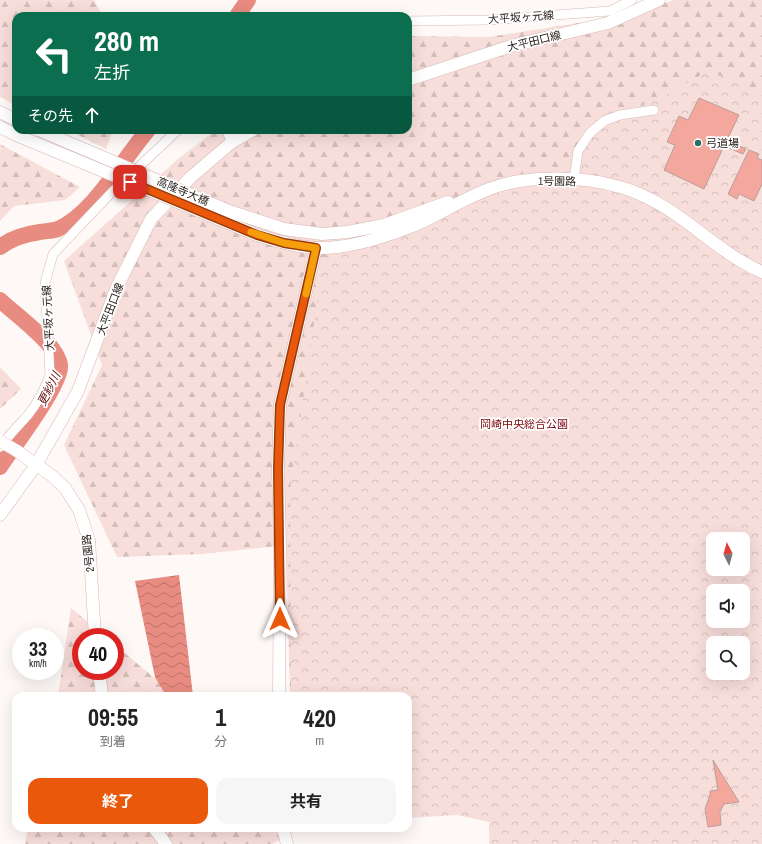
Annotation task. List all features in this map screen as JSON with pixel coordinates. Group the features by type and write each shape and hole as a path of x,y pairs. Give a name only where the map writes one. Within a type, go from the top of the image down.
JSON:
{"street":[{"name":"大平坂ヶ元線","path":"412,22 489,20 610,11 632,0"},
{"name":"大平田口線","path":"412,79 511,46 608,23 659,0"},
{"path":"574,180 578,151 590,133 604,121 620,115 654,110"},
{"path":"0,112 12,118"},
{"name":"高隆寺大橋","path":"0,127 12,132"},
{"name":"高隆寺大橋","path":"16,134 257,235 284,243"},
{"name":"高隆寺大橋","path":"48,134 229,211 284,229 322,234 348,232 384,225 438,204 470,197"},
{"name":"大平坂ヶ元線","path":"0,448 12,431 29,414 50,374 45,283 53,254 113,191 174,134"},
{"path":"228,134 232,142"},
{"name":"大平田口線","path":"0,515 36,465 78,391 116,289 151,219 191,177 232,142 246,134"},
{"name":"1号園路","path":"284,243 316,248 340,246 368,240 410,227 493,187 518,181 574,180 620,187 654,200 681,216 718,246 762,272"},
{"path":"279,692 280,544 278,469 280,405 316,248"},
{"name":"2号園路","path":"0,440 36,465 64,488 74,499 84,522 89,540 95,628"},
{"path":"100,680 102,692"},
{"path":"157,832 166,844"},
{"path":"284,832 287,844"}],"green space":[{"path":"0,0 94,0 101,12 12,12 12,103 0,97"},
{"path":"674,0 762,0 762,192 322,692 290,692 286,545 202,554 117,557 64,445 102,365 64,261 178,159 211,134 412,134 412,36 489,37 623,16"},
{"name":"岡崎中央総合公園","path":"708,71 762,94 762,844 489,844 489,822 457,815 412,818 412,692 291,692 290,490 320,282 328,254 383,242 431,223 492,193 523,184 564,183 598,116 649,104"},
{"path":"76,134 112,134 106,149"},
{"path":"0,144 80,187 65,200 14,206 0,221"},
{"path":"0,367 21,389 0,409"},
{"path":"71,608 95,628 72,628 72,680 124,680 124,653 171,692 59,692 60,680 64,680 64,655"},
{"path":"27,832 293,832 272,844 25,844"}],"water":[{"path":"179,575 193,692 164,692 155,677 135,581"}],"building":[{"name":"弓道場","path":"699,98 739,115 727,140 746,149 743,154 724,146 704,189 664,170 675,145 667,142 679,116 688,120"},
{"path":"749,150 759,154 757,158 762,160 762,184 754,201 739,194 737,199 728,194"},
{"path":"713,760 739,802 724,804 720,812 721,825 708,827 705,809 710,791 718,790"}],"waterway":[{"name":"更紗川","path":"240,12 248,0"},
{"name":"更紗川","path":"0,247 9,241 24,235 56,230 84,211 107,185 145,134"},
{"name":"更紗川","path":"0,300 29,325 50,346 56,354 60,366 58,377 44,403 0,467"}],"slow traffic":[{"path":"251,232 284,243 316,248 306,294"}],"place":[{"name":"弓道場","path":"698,143"}],"route":[{"path":"130,182 257,235 284,243 316,248 296,341 280,405 278,469 280,619"}]}
